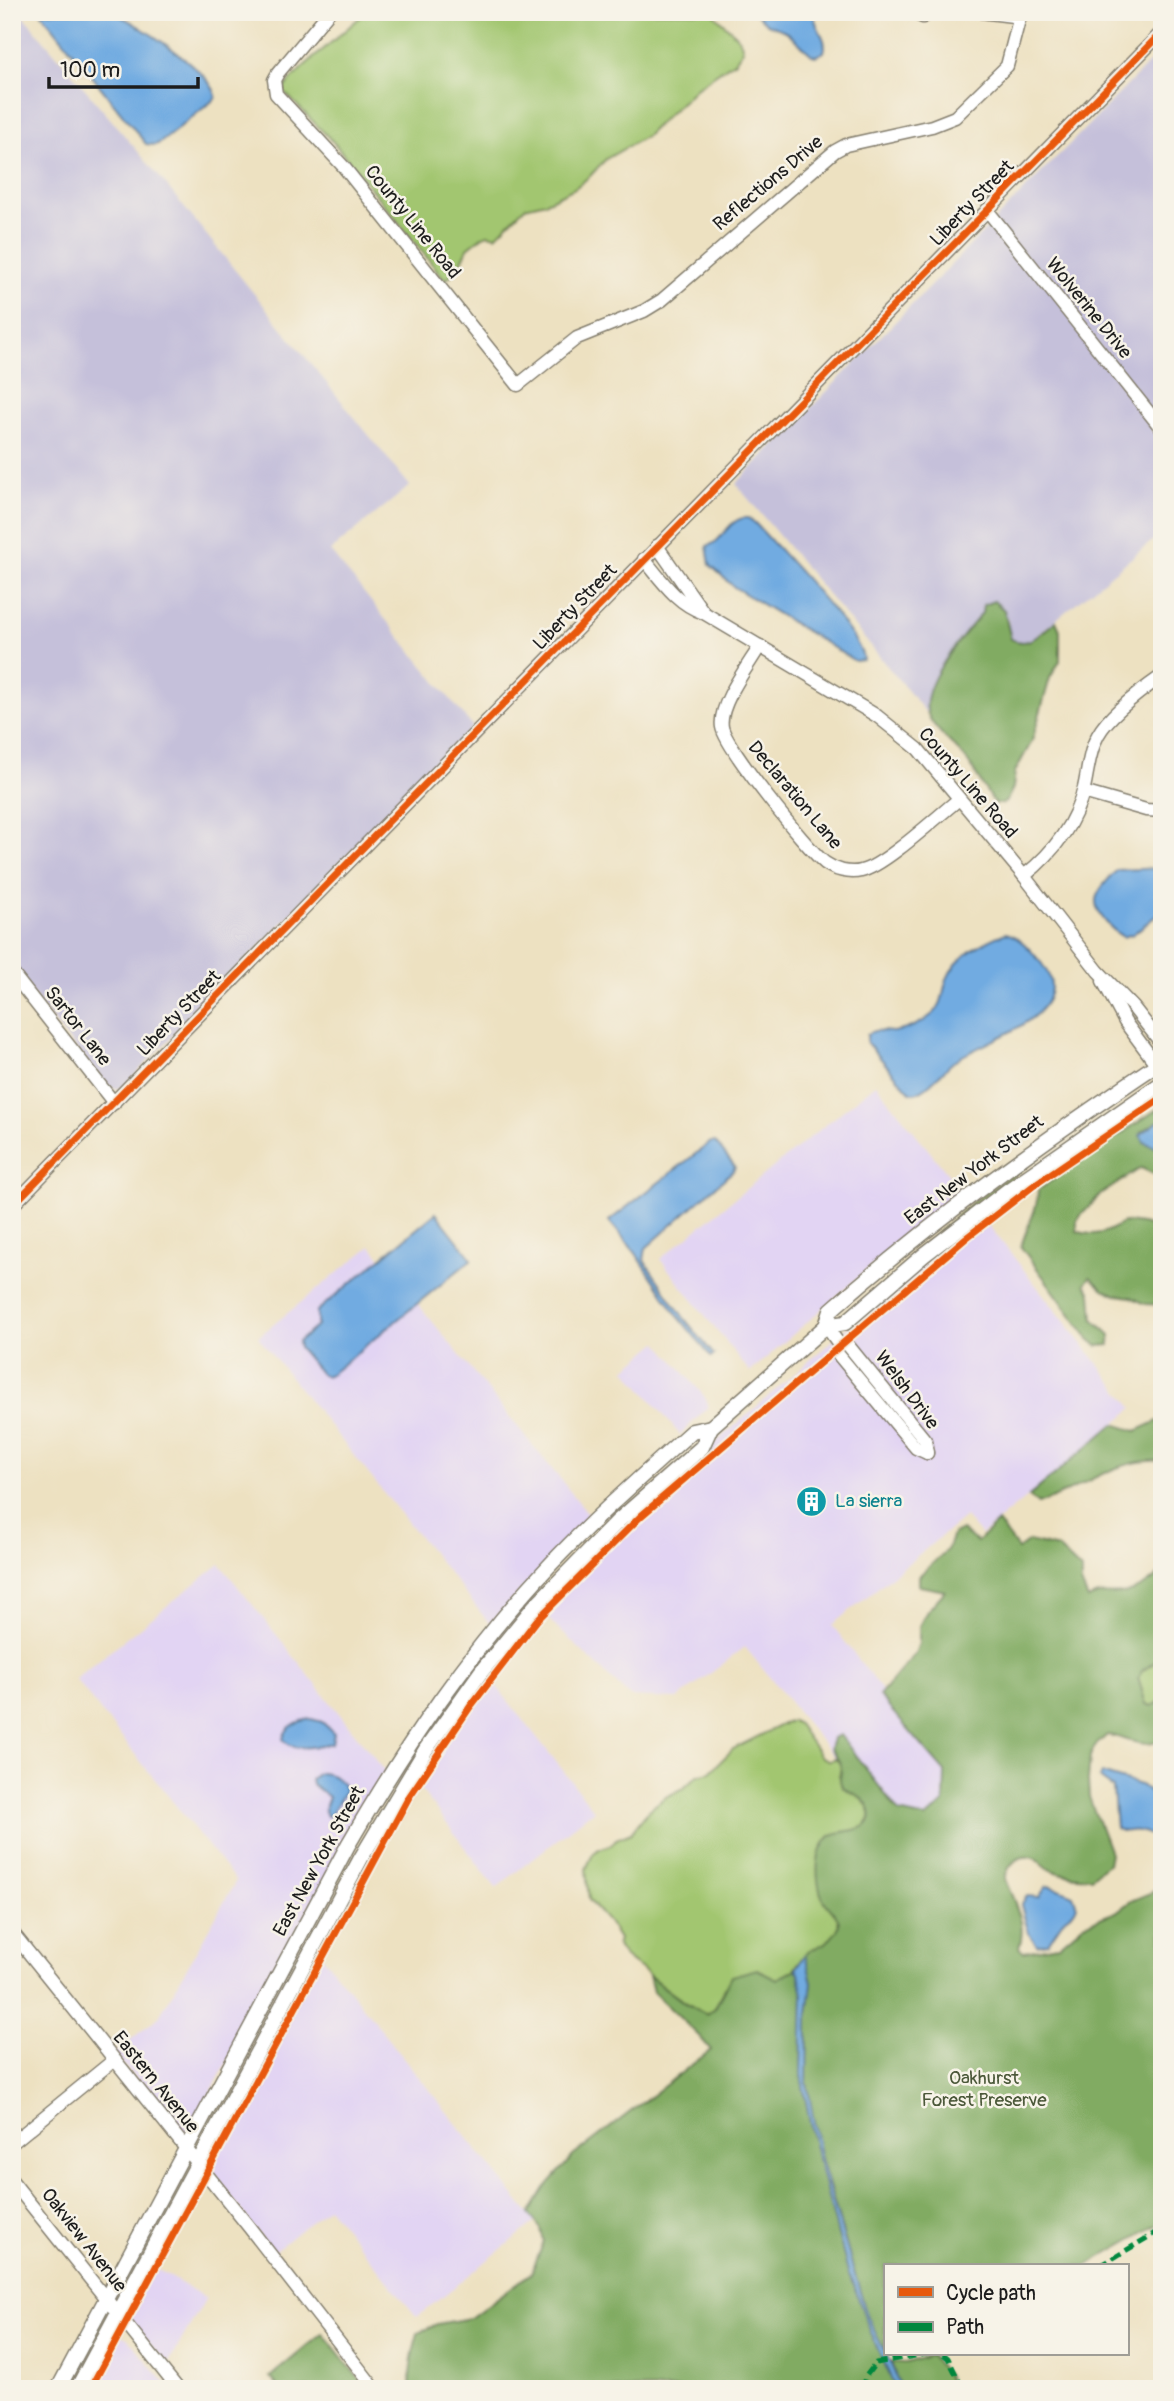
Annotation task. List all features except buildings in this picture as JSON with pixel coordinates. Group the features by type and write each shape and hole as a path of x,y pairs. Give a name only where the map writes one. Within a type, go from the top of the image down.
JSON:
{"main road":[{"name":"East New York Street","path":"826,1326 831,1310 925,1231 1041,1143 1160,1066"},
{"name":"East New York Street","path":"77,2389 367,1847 411,1772 453,1709 509,1636 542,1598 618,1521 702,1447 711,1427 826,1326 845,1322 924,1255 1007,1191 1162,1083"},
{"name":"East New York Street","path":"58,2389 348,1845 405,1749 446,1690 506,1613 588,1526 692,1431 711,1427"}],"street":[{"name":"County Line Road","path":"329,12 278,74 274,88 280,100 343,166 517,385"},
{"path":"911,12 923,17 932,12"},
{"path":"981,12 1021,15"},
{"name":"Reflections Drive","path":"517,385 577,338 644,311 662,300 835,150 955,117 1007,66 1021,15"},
{"name":"Liberty Street","path":"12,1206 1162,32"},
{"name":"Wolverine Drive","path":"987,210 1162,429"},
{"name":"County Line Road","path":"657,546 704,613"},
{"name":"County Line Road","path":"644,559 675,597 877,716 918,749 1024,876 1098,971 1133,1007 1162,1044"},
{"name":"Declaration Lane","path":"760,646 726,704 722,728 731,749 783,816 824,862 842,871 851,872 872,867 959,799"},
{"path":"1024,876 1049,854 1064,834 1083,792 1098,733 1116,713 1162,676"},
{"path":"1083,792 1146,810 1162,811"},
{"name":"County Line Road","path":"1098,971 1125,1022 1160,1066"},
{"name":"Sartor Lane","path":"12,973 114,1102"},
{"name":"Welsh Drive","path":"826,1326 839,1344 837,1353 916,1448 927,1453 925,1440 848,1344 839,1344"},
{"name":"Eastern Avenue","path":"12,1932 375,2389"},
{"path":"12,2143 114,2060"},
{"name":"Oakview Avenue","path":"12,2181 178,2389"}],"shaded area":[{"path":"12,12 20,12 162,180 410,486 330,551 473,727 123,1087 115,1089 104,1084 12,969"},
{"path":"1162,50 1162,420 1151,429 1162,445 1162,533 1027,643 1020,644 1010,639 1008,619 983,605 982,613 934,677 927,705 928,715 736,484"},
{"path":"876,1084 962,1192 886,1253 750,1372 660,1259"},
{"path":"982,1217 1133,1408 981,1535 965,1517 832,1625 966,1800 900,1831 856,1784 745,1647 677,1699 630,1697 539,1610 584,1562 663,1488 862,1315"},
{"path":"371,1246 590,1516 490,1624 258,1337"},
{"path":"658,1342 708,1404 680,1435 626,1369"},
{"path":"220,1564 385,1771 185,2140 114,2053 159,2017 236,1881 75,1679"},
{"path":"487,1674 594,1810 496,1888 413,1779"},
{"path":"318,1951 535,2222 417,2317 328,2207 272,2253 208,2161"},
{"path":"150,2265 206,2298 167,2365 132,2322 129,2312 129,2305"},
{"path":"114,2337 128,2338 170,2389 83,2389 108,2342"}],"green space":[{"path":"366,12 713,12 735,34 743,50 735,61 696,88 646,136 606,159 575,188 546,202 525,207 496,236 483,236 468,248 458,270 445,280 334,143 282,90 302,68"},
{"path":"994,601 1004,610 1011,639 1017,642 1029,641 1056,621 1060,630 1060,661 1050,678 1032,741 1015,772 1013,788 1002,804 996,804 966,759 934,725 927,707 934,678 943,663 982,613 983,605"},
{"path":"1162,1106 1162,1119 1141,1132 1144,1142 1162,1150 1162,1185 1156,1175 1141,1168 1100,1195 1077,1220 1077,1231 1083,1233 1101,1233 1123,1222 1129,1222 1150,1227 1162,1238 1162,1305 1145,1304 1131,1297 1116,1295 1103,1289 1090,1277 1085,1284 1091,1293 1093,1319 1110,1335 1110,1345 1098,1346 1090,1340 1021,1247 1036,1205 1038,1190"},
{"path":"1058,1141 917,1254 916,1252 970,1204"},
{"path":"1162,1419 1162,1461 1145,1461 1114,1469 1038,1504 1029,1496 1114,1424 1136,1431"},
{"name":"Oakhurst Forest Preserve","path":"998,1522 1018,1549 1029,1541 1058,1548 1081,1570 1081,1583 1088,1599 1101,1594 1133,1591 1149,1583 1162,1571 1162,1657 1142,1671 1138,1678 1146,1704 1152,1706 1162,1701 1162,1740 1147,1744 1107,1735 1095,1746 1090,1756 1089,1797 1110,1853 1108,1864 1091,1877 1076,1876 1056,1872 1038,1860 1026,1857 1012,1864 1005,1879 1021,1921 1019,1947 1023,1952 1058,1946 1084,1924 1116,1912 1131,1901 1162,1888 1162,2222 1088,2264 884,2264 884,2351 865,2309 817,2144 807,2083 808,2013 812,1983 805,1954 831,1938 839,1922 820,1892 817,1873 819,1855 831,1835 864,1827 870,1818 866,1802 841,1785 840,1764 830,1748 833,1739 840,1735 899,1812 926,1818 944,1803 945,1772 879,1696 915,1654 919,1643 919,1626 927,1611 945,1591 919,1586 919,1576 947,1550 953,1534 962,1530 977,1542"},
{"path":"1162,1657 1162,1701 1152,1706 1146,1704 1138,1678 1142,1671"},
{"path":"792,1721 798,1724 821,1757 830,1761 835,1758 837,1760 840,1767 839,1776 860,1796 870,1811 870,1819 865,1825 855,1831 828,1838 825,1902 838,1919 838,1930 823,1945 807,1952 787,1975 769,1981 724,1988 715,2008 707,2014 672,1993 622,1954 617,1946 619,1939 589,1900 586,1869 593,1854 631,1833 648,1811 664,1798 684,1788 698,1775 710,1772 733,1749"},
{"path":"757,1969 777,1979 796,1969 799,1973 803,1995 801,2075 815,2148 848,2271 896,2389 867,2389 865,2383 860,2383 855,2389 411,2389 411,2368 418,2333 437,2324 470,2318 531,2273 544,2242 541,2229 529,2214 545,2188 573,2156 711,2050 653,1992 649,1976 686,2004 707,2014 715,2008 731,1976"},
{"path":"323,2333 367,2389 280,2389 270,2377"},
{"path":"932,2356 947,2376 950,2389 900,2389 891,2362 906,2363"}],"water":[{"path":"41,12 112,12 123,17 173,49 203,76 216,98 160,143 146,144"},
{"path":"754,12 814,12 824,42 824,52 812,55 786,31 767,24"},
{"path":"743,518 755,523 835,613 850,632 863,660 855,661 734,587 710,565 707,546 737,520"},
{"path":"1162,868 1162,911 1133,934 1123,937 1110,927 1099,913 1096,899 1100,890 1117,870"},
{"path":"1006,933 1022,942 1042,964 1051,982 1049,997 1040,1011 1024,1023 956,1060 928,1086 911,1093 867,1043 867,1034 904,1030 929,1017 939,1006 947,979 957,963 980,945"},
{"path":"1162,1119 1162,1150 1144,1142 1140,1135"},
{"path":"711,1142 715,1142 735,1167 733,1171 646,1248 644,1260 684,1318 714,1355 711,1357 677,1315 635,1252 609,1221"},
{"path":"436,1213 472,1259 332,1373 326,1376 321,1374 299,1348 298,1342 317,1326 317,1311"},
{"path":"311,1719 322,1722 334,1733 332,1743 299,1747 292,1746 283,1739 290,1727"},
{"path":"319,1773 335,1778 345,1791 330,1816 327,1816 324,1810 329,1797 312,1784 311,1779"},
{"path":"1101,1773 1140,1785 1162,1803 1162,1811 1156,1815 1162,1826 1162,1837 1116,1828 1113,1788 1099,1778"},
{"path":"1051,1886 1073,1895 1077,1906 1064,1919 1048,1943 1037,1945 1029,1934 1021,1905 1027,1896 1039,1897 1046,1887"},
{"path":"805,1954 812,1983 808,2013 807,2083 821,2161 865,2309 900,2389 896,2389 873,2338 848,2271 815,2148 801,2075 803,1995 796,1969"}],"marked path":[{"path":"1103,2264 1162,2229"},
{"path":"862,2389 865,2377 876,2363 915,2356"},
{"path":"946,2356 963,2389"}],"cycle path":[{"path":"12,1206 1162,32"},
{"path":"90,2389 409,1797 470,1707 537,1620 641,1516 966,1238 1037,1183 1162,1098"}],"place":[{"name":"La sierra","path":"812,1501"}]}
